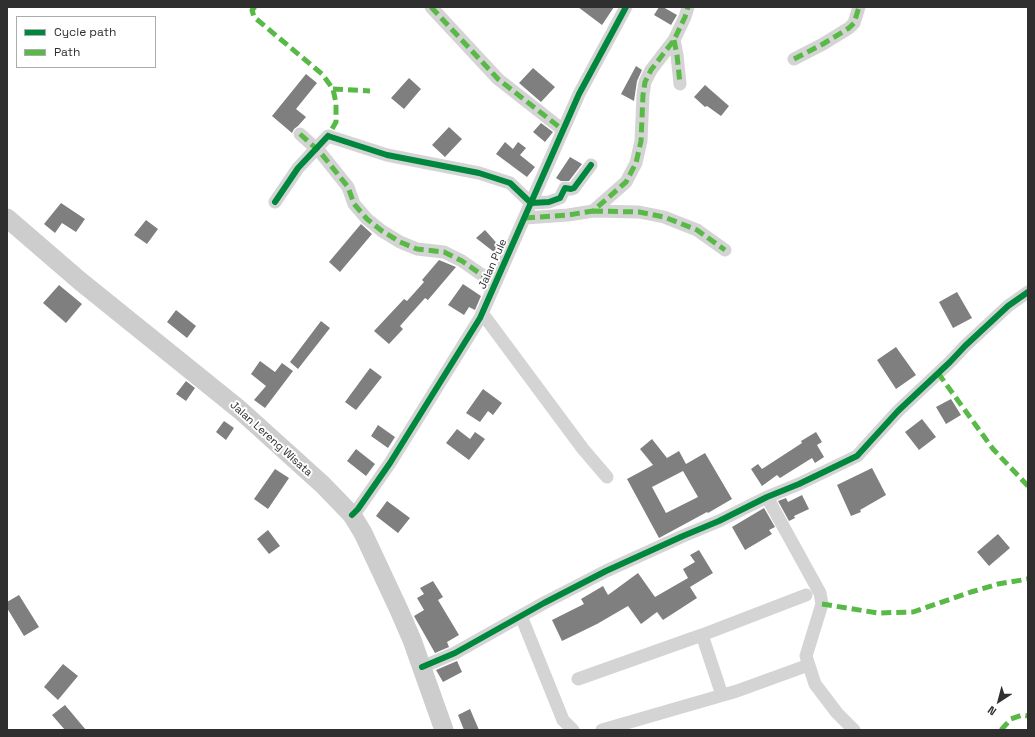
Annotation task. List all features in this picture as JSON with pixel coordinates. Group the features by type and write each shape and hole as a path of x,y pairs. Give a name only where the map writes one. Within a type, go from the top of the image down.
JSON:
{"main road":[{"name":"Jalan Lereng Wisata","path":"7,218 80,281 240,410 323,485 352,515 363,533 399,610 422,667 444,730"}],"street":[{"path":"431,7 498,79 563,130"},
{"name":"Jalan Pule","path":"352,515 358,509 390,463 482,313 579,94 626,7"},
{"path":"593,211 626,182 636,163 641,141 645,82 651,70 674,40 688,7"},
{"path":"794,59 849,28 854,23 859,7"},
{"path":"674,40 680,84"},
{"path":"300,134 316,148 348,187 354,204 367,219 382,231 400,242 417,249 444,252 462,261 495,284"},
{"path":"275,202 298,168 328,136 387,155 479,173 510,183 531,203 548,202 560,198 565,188 574,188 590,165"},
{"path":"525,218 568,215 593,211 639,212 664,217 696,230 725,250"},
{"path":"422,667 455,653 606,571 767,497 799,484 857,456 898,411 965,346 1008,306 1028,292"},
{"path":"482,313 583,449 607,477"},
{"path":"767,497 820,593 822,604 806,656 815,684 837,713 854,730"},
{"path":"578,679 702,635 806,595"},
{"path":"521,616 563,720 573,730"},
{"path":"702,635 722,695"},
{"path":"602,730 722,695 803,667"}],"building":[{"path":"578,7 614,7 602,25"},
{"path":"659,7 663,7 677,15 671,25 654,15"},
{"path":"636,66 642,70 637,81 634,101 621,94"},
{"path":"533,68 555,87 541,102 519,83"},
{"path":"306,74 317,83 296,109 306,117 292,133 272,116"},
{"path":"409,78 421,89 404,109 391,98"},
{"path":"705,85 729,106 721,116 707,106 705,107 694,97"},
{"path":"541,123 553,132 545,142 533,132"},
{"path":"449,127 462,139 445,157 432,145"},
{"path":"505,142 513,149 518,142 526,148 520,155 535,167 527,177 496,154"},
{"path":"570,157 582,164 569,181 561,181 556,178"},
{"path":"61,203 85,219 76,232 62,223 55,233 44,224"},
{"path":"146,220 158,229 147,244 134,235"},
{"path":"361,224 372,234 340,272 329,262"},
{"path":"485,230 502,249 499,256 476,238"},
{"path":"439,260 456,267 428,300 425,298 400,326 403,329 389,344 374,331 404,299 407,301 424,282 422,280"},
{"path":"463,284 481,296 475,310 469,307 464,315 448,305"},
{"path":"59,285 82,304 66,323 43,303"},
{"path":"957,292 972,318 953,328 939,302"},
{"path":"176,310 196,326 187,338 167,322"},
{"path":"321,321 330,328 298,369 290,362"},
{"path":"896,347 916,375 896,389 877,360"},
{"path":"260,361 275,372 282,363 293,371 265,408 254,400 266,386 251,374"},
{"path":"370,368 382,377 356,410 345,402"},
{"path":"186,381 195,388 186,401 176,394"},
{"path":"483,389 502,403 493,415 488,411 480,422 466,413"},
{"path":"951,399 961,415 946,424 936,407"},
{"path":"922,419 936,437 919,450 905,432"},
{"path":"224,421 234,428 226,440 216,432"},
{"path":"378,425 395,437 388,448 371,436"},
{"path":"457,429 470,439 475,432 485,439 469,460 446,443"},
{"path":"816,432 822,442 817,445 824,457 815,463 812,458 780,478 777,475 762,486 751,469 758,464 762,469"},
{"path":"652,439 667,458 679,451 686,464 705,453 732,499 659,538 627,479 653,465 640,449","holes":["683,471 698,497 666,513 652,487"]},
{"path":"356,449 375,464 366,476 347,461"},
{"path":"872,468 886,495 860,510 861,512 851,516 837,485"},
{"path":"275,469 289,478 268,509 254,499"},
{"path":"802,495 809,509 794,516 795,518 789,521 778,501 786,498 788,502"},
{"path":"387,501 410,518 398,533 376,516"},
{"path":"764,508 775,527 769,530 772,534 745,550 732,527"},
{"path":"268,530 280,546 269,554 257,539"},
{"path":"998,534 1010,548 989,566 977,552"},
{"path":"699,550 713,573 690,587 697,598 663,620 657,612 641,624 628,606 597,624 562,641 552,620 584,604 581,599 603,586 608,595 638,573 655,597 688,578 683,569 695,562 690,555"},
{"path":"433,581 443,597 438,600 459,635 447,642 449,647 435,653 414,616 424,610 417,598 424,594 420,588"},
{"path":"19,595 39,627 24,636 7,608 7,602"},
{"path":"457,661 462,672 443,682 436,670"},
{"path":"63,664 78,676 58,700 44,687"},
{"path":"65,705 86,730 65,730 52,715"},
{"path":"470,709 479,730 464,730 458,715"}],"marked path":[{"path":"255,7 252,10 254,17 322,74 333,89 336,103 336,122 328,136"},
{"path":"431,7 498,79 563,130"},
{"path":"525,218 568,215 593,211 626,182 636,163 641,141 645,82 651,70 674,40 688,7"},
{"path":"794,59 849,28 854,23 859,7"},
{"path":"674,40 680,84"},
{"path":"333,89 370,91"},
{"path":"300,134 320,152 348,187 354,204 367,219 382,231 400,242 417,249 444,252 462,261 495,284"},
{"path":"593,211 639,212 664,217 697,230 725,250"},
{"path":"938,373 993,449 1028,486"},
{"path":"822,604 878,613 913,612 998,584 1028,579"},
{"path":"1001,730 1011,719 1022,715 1028,716"}],"cycle path":[{"path":"352,515 358,509 390,463 480,318 579,94 626,7"},
{"path":"275,202 298,168 328,136 387,155 479,173 510,183 531,203 549,202 560,198 565,188 574,188 591,165"},
{"path":"422,667 455,653 544,603 606,571 719,521 767,497 799,484 857,456 898,411 965,346 1008,306 1028,292"}]}
